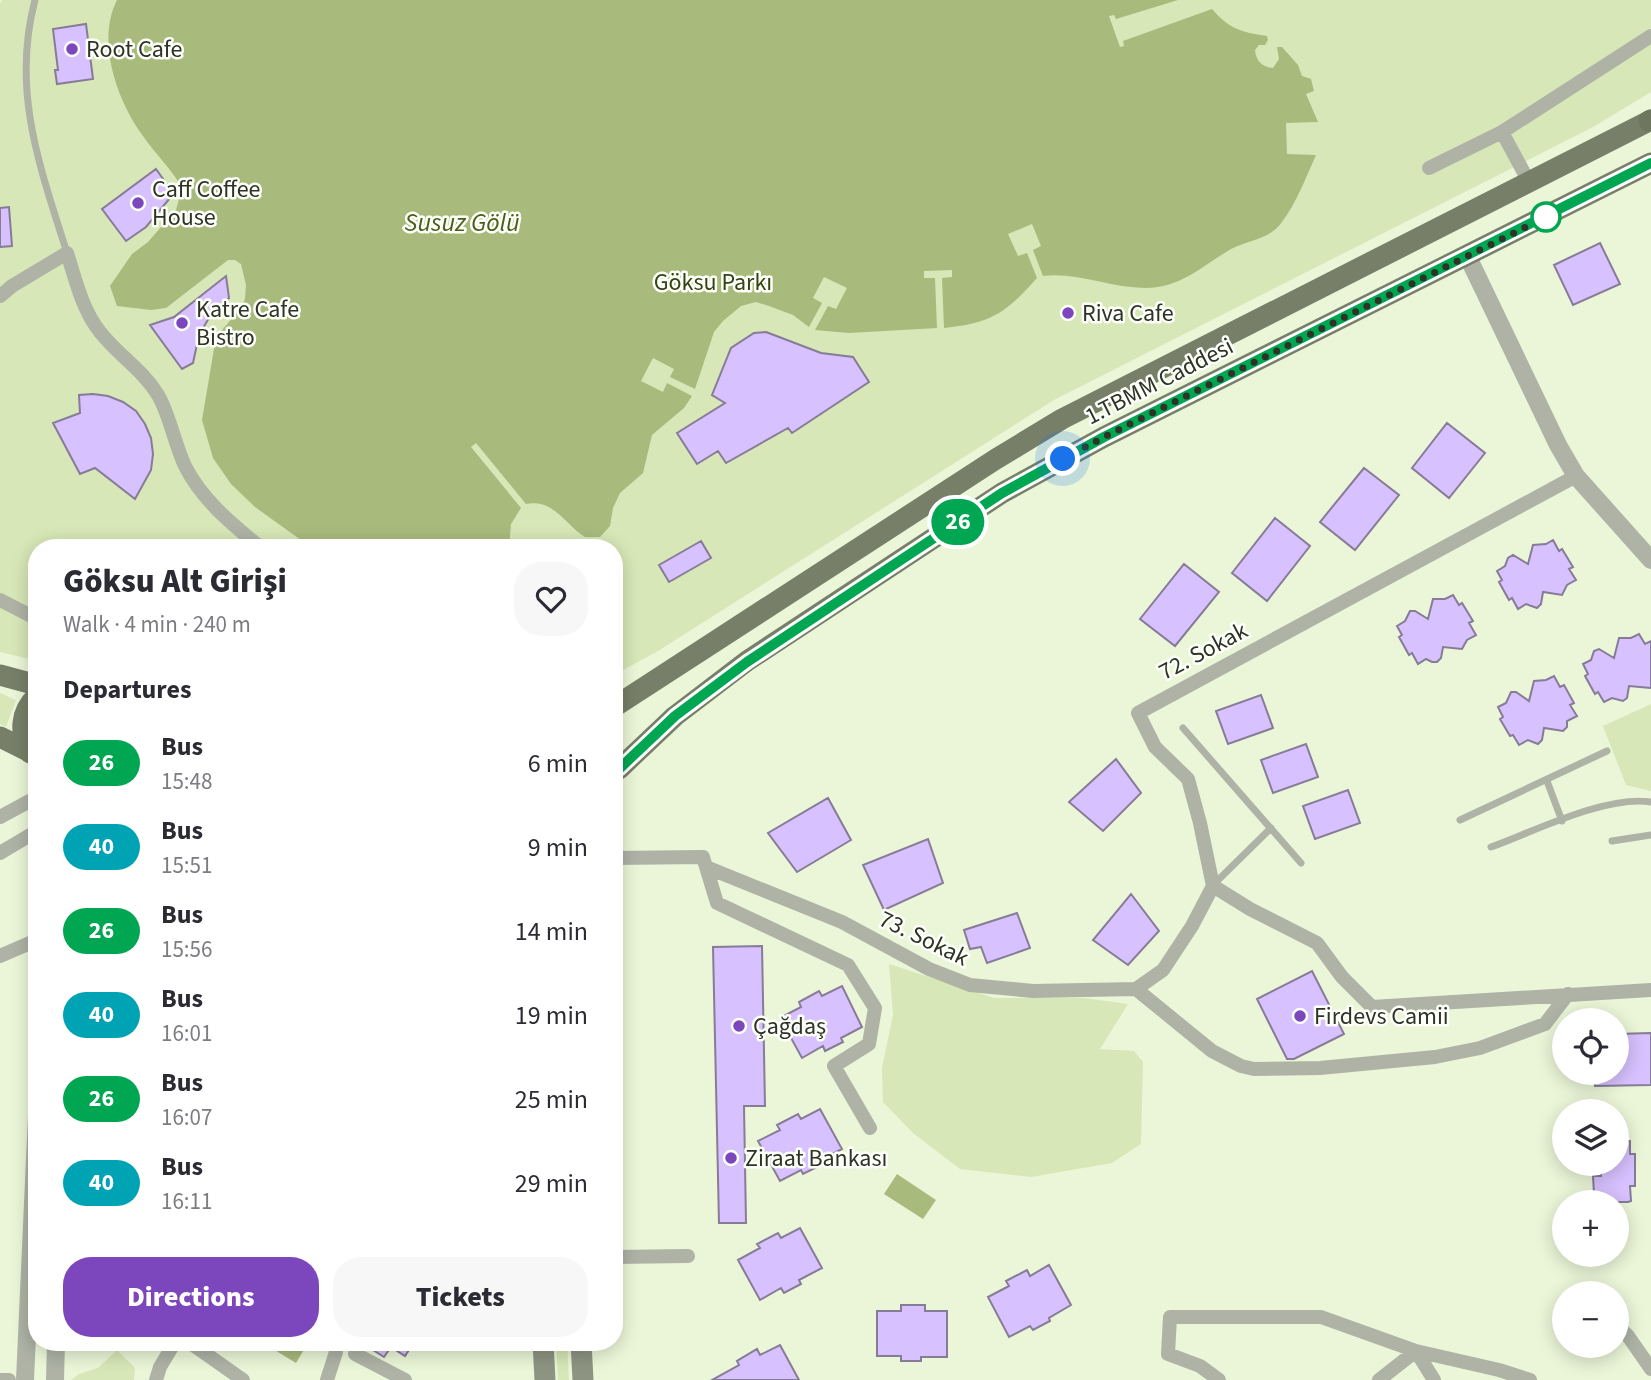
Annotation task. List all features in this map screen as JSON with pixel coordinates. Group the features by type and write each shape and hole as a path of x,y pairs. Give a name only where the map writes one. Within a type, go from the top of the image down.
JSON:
{"main road":[{"name":"1.TBMM Caddesi","path":"623,702 984,466 1062,419 1650,121"},
{"name":"1.TBMM Caddesi","path":"623,764 675,716 747,662 1002,493 1104,437 1651,163"},
{"path":"0,675 28,683"},
{"path":"28,706 22,725 28,745"},
{"path":"0,737 28,754"},
{"path":"543,1351 545,1380"},
{"path":"581,1351 583,1380"}],"street":[{"path":"1429,168 1502,132 1651,36"},
{"path":"1502,132 1529,183"},
{"path":"0,296 67,253 87,314 100,333 144,376 160,398 186,467 209,502 250,539"},
{"path":"1468,257 1558,445 1576,476 1651,560"},
{"name":"72. Sokak","path":"1213,886 1188,779 1155,747 1138,713 1576,476"},
{"path":"0,600 28,614"},
{"path":"0,817 28,802"},
{"path":"0,853 28,836"},
{"name":"73. Sokak","path":"623,858 703,857 706,867 842,922 929,969 971,985 1033,991 1136,989"},
{"path":"706,867 717,903 848,965 875,1008 869,1044 834,1066 870,1128"},
{"path":"1568,994 1545,1024 1480,1048 1434,1057 1321,1068 1254,1069 1241,1066 1212,1051 1136,989 1163,970 1192,926 1213,886 1250,909 1317,943 1342,977 1372,1007 1568,994 1651,990"},
{"path":"0,956 28,944"},
{"path":"623,1256 688,1256"},
{"path":"24,1380 28,1308"},
{"path":"1219,1380 1200,1366 1168,1354 1170,1317 1321,1317 1487,1373 1530,1380"},
{"path":"1629,1337 1651,1369"},
{"path":"55,1380 56,1351"},
{"path":"156,1380 160,1367 170,1351"},
{"path":"201,1351 243,1380"},
{"path":"1379,1380 1416,1351"},
{"path":"1416,1351 1434,1380"},
{"path":"327,1380 336,1352"},
{"path":"355,1354 404,1380"},
{"path":"0,1380 9,1380"}],"lane":[{"path":"35,0 26,47 28,111 43,177 67,253"},
{"path":"1183,728 1301,863"},
{"path":"1460,820 1607,751"},
{"path":"1547,780 1562,821"},
{"path":"1491,848 1604,805 1625,800 1651,802"},
{"path":"1213,886 1270,828"},
{"path":"1612,841 1651,835"}],"green space":[{"name":"Susuz Gölü","path":"2,0 1651,0 1651,92 1595,126 1054,400 658,651 623,670 623,539 28,539 28,659 0,652"},
{"path":"0,693 16,700 6,727 0,724"},
{"path":"1651,704 1651,791 1626,785 1603,726"},
{"path":"889,964 994,998 1084,998 1128,1004 1100,1049 1134,1051 1143,1062 1141,1144 1112,1163 1031,1177 960,1169 913,1133 883,1102 882,1068 893,1015"},
{"path":"118,1351 135,1368 134,1380 71,1380 79,1374 98,1368"},
{"path":"556,1351 567,1351 569,1380 558,1380"}],"water":[{"name":"Susuz Gölü","path":"117,0 1178,0 1116,19 1114,15 1109,16 1120,47 1124,46 1123,41 1212,9 1236,29 1267,36 1265,45 1259,45 1255,50 1260,63 1273,68 1279,59 1277,47 1282,47 1298,65 1302,76 1311,79 1314,91 1306,94 1318,122 1286,123 1287,154 1316,155 1292,206 1277,228 1265,236 1231,249 1191,275 1170,284 1145,288 1068,276 1043,276 1033,250 1041,246 1032,224 1008,234 1018,256 1027,253 1037,278 1006,308 974,323 944,328 942,278 952,277 952,270 924,271 924,278 935,278 937,328 849,333 815,330 828,306 836,309 847,288 824,277 813,298 822,303 809,327 793,315 769,306 756,302 741,306 714,332 695,389 670,377 674,369 653,358 641,381 663,392 667,383 692,396 684,408 652,435 643,473 620,493 613,508 610,526 600,537 585,537 545,505 526,504 476,443 471,447 521,508 511,524 510,539 299,539 255,507 231,484 213,458 202,420 216,337 245,299 246,285 241,264 228,260 166,308 151,310 117,306 110,286 132,254 148,242 176,210 182,188 148,143 125,106 112,70 109,52 111,16"},
{"path":"897,1174 936,1200 923,1219 884,1194"},
{"path":"276,1351 303,1351 296,1363"}],"building":[{"name":"Root Cafe","path":"86,24 93,79 57,84 53,29"},
{"name":"Caff Coffee House","path":"156,169 171,190 170,198 146,227 126,241 102,209"},
{"path":"9,207 12,246 0,247 0,208"},
{"path":"1600,243 1620,284 1573,305 1554,265"},
{"name":"Katre Cafe Bistro","path":"226,276 229,298 213,311 199,335 193,363 182,369 150,325 174,317"},
{"path":"766,332 821,353 853,357 869,382 792,433 788,428 726,463 718,451 697,464 677,433 725,403 712,395 731,348 754,333"},
{"path":"79,395 108,396 136,411 151,438 151,470 135,499 95,468 80,474 53,423 80,413"},
{"path":"1447,423 1485,453 1449,498 1412,468"},
{"path":"1364,468 1399,495 1355,550 1320,522"},
{"path":"1275,518 1310,546 1267,601 1232,573"},
{"path":"1553,540 1573,567 1569,569 1576,580 1567,585 1562,595 1543,592 1541,604 1537,608 1526,604 1518,609 1512,598 1509,600 1499,582 1502,580 1497,571 1505,566 1508,558 1513,555 1528,564 1533,545 1546,544"},
{"path":"701,541 711,558 669,582 659,565"},
{"path":"1184,564 1219,592 1175,646 1140,619"},
{"path":"1453,595 1459,605 1462,603 1473,621 1469,623 1476,635 1467,640 1462,649 1443,647 1441,658 1437,662 1426,659 1418,664 1412,653 1409,655 1399,637 1402,635 1397,626 1405,621 1410,611 1428,619 1433,599 1445,599"},
{"path":"1639,634 1645,644 1651,641 1651,688 1629,686 1627,698 1623,701 1612,698 1604,702 1598,692 1595,694 1585,676 1588,674 1583,664 1591,660 1594,651 1599,649 1614,658 1619,638 1631,638"},
{"path":"1554,676 1560,687 1564,685 1574,703 1570,705 1577,716 1567,721 1567,727 1563,731 1544,728 1542,740 1538,744 1528,740 1519,745 1500,719 1503,717 1498,707 1506,703 1511,692 1516,692 1529,701 1534,681"},
{"path":"1261,695 1273,728 1228,744 1216,711"},
{"path":"1306,744 1318,777 1273,793 1261,760"},
{"path":"1116,759 1141,793 1103,831 1069,802"},
{"path":"1348,790 1360,823 1315,839 1303,806"},
{"path":"828,798 851,840 797,872 768,833"},
{"path":"928,839 943,883 884,910 863,865"},
{"path":"1131,894 1159,931 1128,965 1093,940"},
{"path":"1017,913 1030,948 987,963 981,947 970,949 964,930"},
{"name":"Çağdaş","path":"762,946 765,1106 744,1106 746,1223 719,1223 713,947"},
{"name":"Firdevs Camii","path":"1312,971 1344,1034 1294,1059 1287,1059 1257,999"},
{"path":"842,986 862,1027 841,1038 843,1042 825,1051 823,1046 802,1058 780,1018 801,1007 799,1002 819,991 822,996"},
{"path":"1651,1033 1651,1085 1595,1086 1629,1085 1629,1034"},
{"path":"820,1109 842,1149 819,1161 821,1165 803,1174 801,1170 780,1181 758,1141 780,1130 777,1125 798,1114 801,1119"},
{"path":"1630,1141 1630,1154 1635,1154 1635,1186 1630,1186 1631,1201 1629,1202 1629,1190 1594,1190 1593,1176 1629,1176"},
{"path":"800,1228 822,1268 799,1280 801,1284 784,1293 781,1288 760,1300 738,1260 760,1248 757,1244 778,1233 781,1238"},
{"path":"1049,1265 1071,1305 1033,1330 1030,1326 1009,1337 988,1297 1009,1286 1006,1281 1027,1270 1030,1276"},
{"path":"901,1305 925,1305 925,1311 947,1311 947,1357 921,1357 921,1361 901,1361 901,1356 877,1356 877,1311 901,1311"},
{"path":"780,1345 799,1380 712,1380 739,1365 737,1361 757,1349 760,1355"},
{"path":"375,1351 388,1351 384,1357"}],"bus line":[{"name":"26","path":"623,765 675,716 747,662 1002,493 1104,437 1651,163"}],"place":[{"name":"Root Cafe","path":"72,49"},
{"name":"Caff Coffee House","path":"138,203"},
{"name":"Riva Cafe","path":"1068,313"},
{"name":"Katre Cafe Bistro","path":"182,323"},
{"name":"Firdevs Camii","path":"1300,1016"},
{"name":"Çağdaş","path":"739,1026"},
{"name":"Ziraat Bankası","path":"731,1158"}],"route":[{"path":"1063,459 1546,217"}],"park label":[{"name":"Göksu Parkı","path":"713,282"}]}
